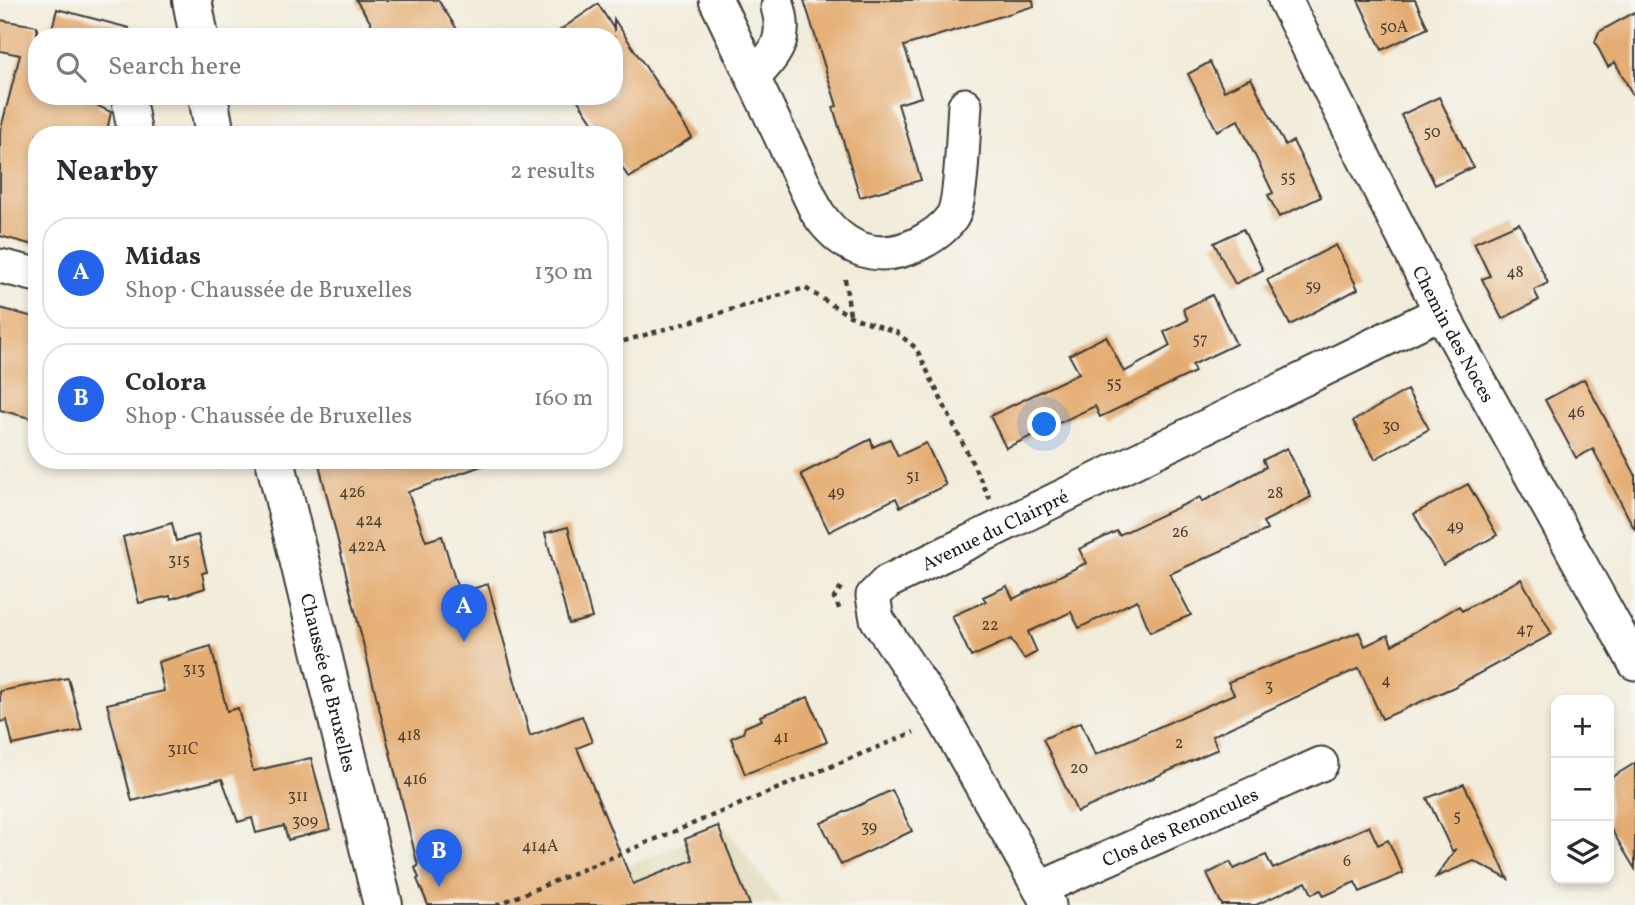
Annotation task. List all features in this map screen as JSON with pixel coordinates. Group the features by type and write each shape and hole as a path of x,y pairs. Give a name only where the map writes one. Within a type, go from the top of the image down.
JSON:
{"main road":[{"path":"210,105 213,126"},
{"name":"Chaussée de Bruxelles","path":"277,469 383,905"}],"street":[{"path":"716,0 783,146 829,230 862,251 881,255 901,252 936,233 952,217 959,196 965,105"},
{"name":"Chemin des Noces","path":"1285,0 1441,312 1635,663"},
{"path":"754,78 778,50 782,40 778,7"},
{"path":"130,105 133,126"},
{"path":"0,266 28,273"},
{"name":"Avenue du Clairpré","path":"1045,897 944,719 877,619 873,596 887,582 1441,312"},
{"name":"Clos des Renoncules","path":"1045,897 1321,764"}],"path":[{"path":"623,341 805,288 850,316 896,332 916,348 1003,525"},
{"path":"497,905 944,719"}],"shaded area":[{"path":"724,826 783,905 532,905"}],"building":[{"path":"356,0 438,0 456,28 374,28"},
{"path":"804,0 1033,0 1034,6 904,46 921,97 898,104 921,180 860,197 833,107 837,106"},
{"path":"1358,0 1415,0 1428,28 1382,50"},
{"path":"598,4 613,28 563,28"},
{"path":"57,9 129,28 52,28"},
{"path":"1635,12 1635,99 1615,62 1608,67 1595,42 1599,32"},
{"path":"0,20 37,26 28,28 28,105 98,105 111,112 108,126 28,126 28,244 0,236 0,132 20,55 0,51"},
{"path":"623,33 692,137 629,178 623,169 623,126 595,126 581,105 623,105"},
{"path":"1210,62 1224,91 1251,78 1285,145 1293,141 1321,197 1279,217 1268,195 1273,193 1238,120 1217,131 1188,74"},
{"path":"1439,97 1473,167 1435,185 1401,115"},
{"path":"1519,223 1548,283 1534,290 1539,300 1502,319 1482,279 1490,276 1474,243"},
{"path":"1243,229 1263,270 1235,284 1214,243"},
{"path":"1336,245 1358,289 1290,325 1267,280"},
{"path":"1212,295 1236,344 1192,365 1195,372 1100,417 1095,406 1006,448 990,416 1079,373 1069,355 1106,336 1124,372 1170,346 1164,332 1188,320 1183,309"},
{"path":"0,308 28,316 28,418 0,410"},
{"path":"1584,379 1635,474 1635,530 1593,449 1576,458 1545,400"},
{"path":"1407,390 1429,429 1375,459 1353,421"},
{"path":"871,439 873,447 890,439 898,456 926,443 946,485 900,507 896,498 829,532 801,474"},
{"path":"1287,448 1311,497 1263,522 1267,530 1170,574 1191,615 1150,632 1137,600 1079,628 1071,612 1028,632 1037,652 1024,659 1011,639 971,657 952,616 986,601 983,597 1007,586 1013,599 1086,563 1079,549 1117,531 1119,535 1200,497 1202,502 1266,467 1263,460"},
{"path":"320,469 473,469 408,492 426,541 442,536 459,593 488,584 530,736 582,716 592,742 577,748 633,884 693,860 685,839 718,826 750,905 428,905 417,879 419,878 415,868 418,866"},
{"path":"1468,484 1497,535 1443,565 1414,514"},
{"path":"172,523 176,541 198,535 207,572 202,573 205,588 171,599 170,596 139,603 123,537"},
{"path":"568,527 592,618 569,624 545,533"},
{"path":"1521,579 1552,634 1454,687 1382,719 1359,668 1212,736 1218,749 1077,812 1043,739 1081,722 1095,755 1234,694 1228,682 1359,632 1365,646 1388,635 1392,645 1459,606 1462,611"},
{"path":"211,646 227,711 238,708 253,771 311,758 330,829 288,840 284,826 256,833 252,818 238,822 222,779 132,801 107,704 164,691 158,662"},
{"path":"68,678 82,730 13,745 7,720 0,722 0,691"},
{"path":"808,697 827,742 745,774 731,738 743,733 745,727 762,720 760,716"},
{"path":"1635,763 1635,869 1614,834 1614,776"},
{"path":"1464,784 1508,879 1474,861 1436,877 1456,849 1452,851 1427,798"},
{"path":"892,790 912,831 841,865 821,823"},
{"path":"1369,826 1378,845 1388,840 1403,873 1360,892 1355,882 1324,896 1321,890 1312,894 1306,882 1256,905 1222,905 1207,874 1230,862 1234,869 1266,855 1273,869"}],"place":[{"name":"Midas","path":"464,642"},
{"name":"Colora","path":"439,887"}]}
